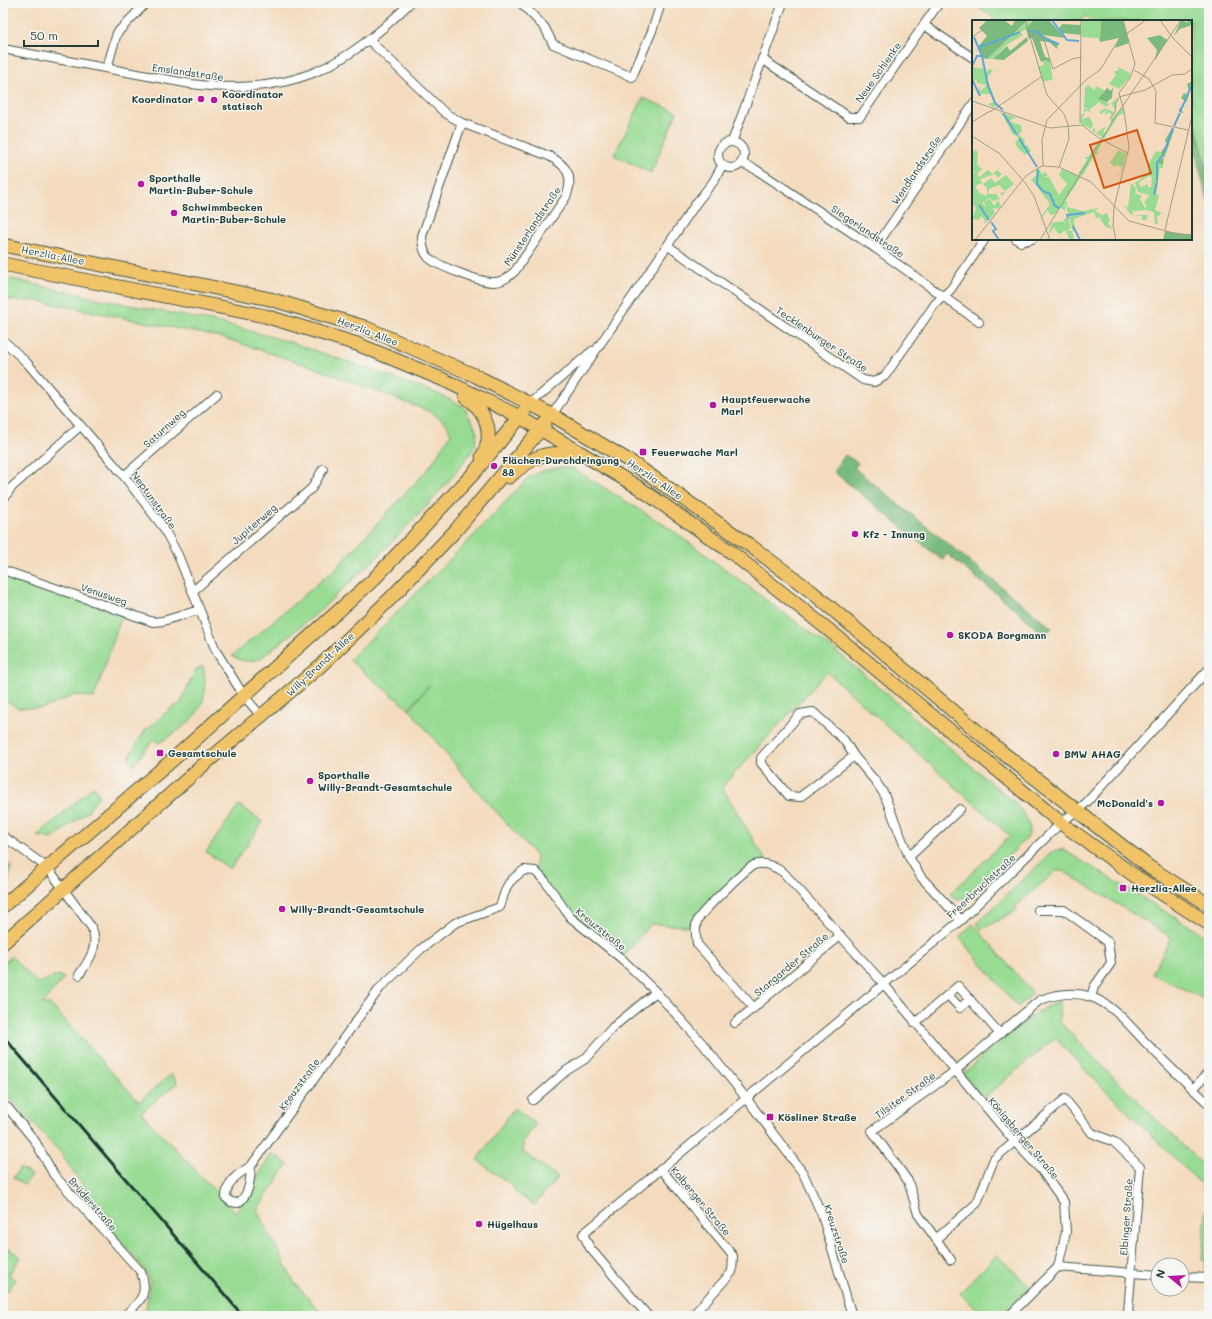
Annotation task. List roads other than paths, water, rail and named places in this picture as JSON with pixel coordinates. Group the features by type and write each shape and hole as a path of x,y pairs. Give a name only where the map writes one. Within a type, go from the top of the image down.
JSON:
{"main road":[{"name":"Herzlia-Allee","path":"3,245 270,299 364,327 476,376 531,403 631,462 752,547 812,592 998,748 1076,810 1149,867 1209,905"},
{"name":"Herzlia-Allee","path":"3,264 265,316 357,344 444,380 520,417 638,487 751,567 840,639 1061,824 1134,876 1209,924"},
{"path":"444,380 478,405 487,425 489,436 486,450 474,474"},
{"path":"3,906 244,696 373,580 474,474 531,403"},
{"name":"Willy-Brandt-Allee","path":"3,943 202,766 262,717 319,667 386,603 466,519 552,415"},
{"path":"466,519 524,463 548,454 562,452 586,456"}],"street":[{"path":"107,68 117,33 146,3"},
{"name":"Emslandstraße","path":"3,49 221,88 261,87 291,81 311,74 345,57 370,41 410,3"},
{"path":"521,3 545,28 553,44 632,77 652,31 661,3"},
{"path":"732,142 783,3"},
{"name":"Neue Schlenke","path":"762,59 849,117 860,117 939,3"},
{"path":"924,24 972,57"},
{"name":"Münsterlandstraße","path":"370,41 445,113 462,123 550,156 558,160 565,168 570,178 570,186 566,197 515,271 509,277 494,282 485,281 435,262 428,256 423,247 422,236 462,123"},
{"name":"Wendlandstraße","path":"875,248 972,105"},
{"path":"732,142 739,145 744,152 741,163 730,169 722,166 717,156 719,148 724,143 732,142"},
{"name":"Siegerlandstraße","path":"741,163 755,169 875,248 980,322"},
{"path":"552,415 697,202 714,182 722,166"},
{"path":"943,295 951,289 985,240"},
{"path":"1018,240 1022,242 1029,240"},
{"name":"Tecklenburger Straße","path":"668,246 863,380 874,382 885,376 934,304 943,295"},
{"name":"Neptunstraße","path":"3,340 27,363 124,476 163,527 178,555 216,651 244,696 262,717"},
{"path":"531,403 600,344"},
{"name":"Saturnweg","path":"124,476 218,394"},
{"path":"3,500 11,488 80,426"},
{"name":"Jupiterweg","path":"193,591 312,488 323,469"},
{"name":"Venusweg","path":"3,570 153,622 163,621 199,610"},
{"name":"Freerbruchstraße","path":"746,1098 960,920 1086,802 1209,669"},
{"path":"854,756 800,797 789,796 761,763 761,758 800,714 813,712 844,740 854,756 884,794 909,857 921,877 960,920"},
{"path":"909,857 960,809"},
{"path":"3,836 48,868 92,928 95,937 94,949 90,959 79,975"},
{"name":"Stargarder Straße","path":"754,1008 697,944 695,930 698,920 730,885 754,865 768,864 783,872 883,983"},
{"name":"Kreuzstraße","path":"251,1166 380,988 421,949 455,923 500,907 506,886 524,870 535,871 546,881 570,917 622,958 656,992 702,1043 803,1173 822,1215 852,1316"},
{"path":"1038,910 1064,910 1108,942 1111,963 1094,987 1091,997"},
{"name":"Stargarder Straße","path":"735,1023 840,936"},
{"name":"Königsberger Straße","path":"883,983 1014,1141 1042,1171 1064,1202 1066,1232 1058,1267"},
{"path":"915,1023 958,986 1000,1034"},
{"path":"533,1100 566,1071 585,1059 613,1027 656,992"},
{"path":"955,1071 1040,1000 1052,996 1077,994 1091,997 1113,1009 1209,1104"},
{"path":"948,996 960,1008 970,999"},
{"name":"Tilsiter Straße","path":"951,1260 918,1214 908,1182 872,1131 955,1071"},
{"path":"1193,1089 1209,1072"},
{"name":"Kolberger Straße","path":"692,1316 732,1272 733,1256 661,1169 746,1098"},
{"name":"Elbinger Straße","path":"1014,1141 1065,1099 1092,1133 1114,1142 1140,1167 1128,1312 1131,1316"},
{"name":"Brüderstraße","path":"3,1105 8,1108 35,1141 54,1174 140,1272 145,1283 143,1296 124,1316"},
{"path":"936,1239 977,1203 994,1159 1014,1141"},
{"path":"648,1316 590,1248 583,1234 661,1169"},
{"path":"1009,1316 1058,1267 1150,1274"},
{"path":"1190,1277 1209,1278"}],"railway":[{"path":"3,1036 243,1316"}],"place":[{"name":"Koordinator","path":"201,99"},
{"name":"Koordinator statisch","path":"214,100"},
{"name":"Sporthalle Martin-Buber-Schule","path":"141,184"},
{"name":"Schwimmbecken Martin-Buber-Schule","path":"174,213"},
{"name":"Hauptfeuerwache Marl","path":"713,405"},
{"name":"Feuerwache Marl","path":"643,452"},
{"name":"Flächen-Durchdringung 88","path":"494,466"},
{"name":"Kfz - Innung","path":"855,534"},
{"name":"SKODA Borgmann","path":"950,635"},
{"name":"Gesamtschule","path":"160,753"},
{"name":"BMW AHAG","path":"1056,754"},
{"name":"Sporthalle Willy-Brandt-Gesamtschule","path":"310,781"},
{"name":"McDonald's","path":"1161,803"},
{"name":"Herzlia-Allee","path":"1123,888"},
{"name":"Willy-Brandt-Gesamtschule","path":"282,909"},
{"name":"Kösliner Straße","path":"770,1117"},
{"name":"Hügelhaus","path":"479,1224"}]}
